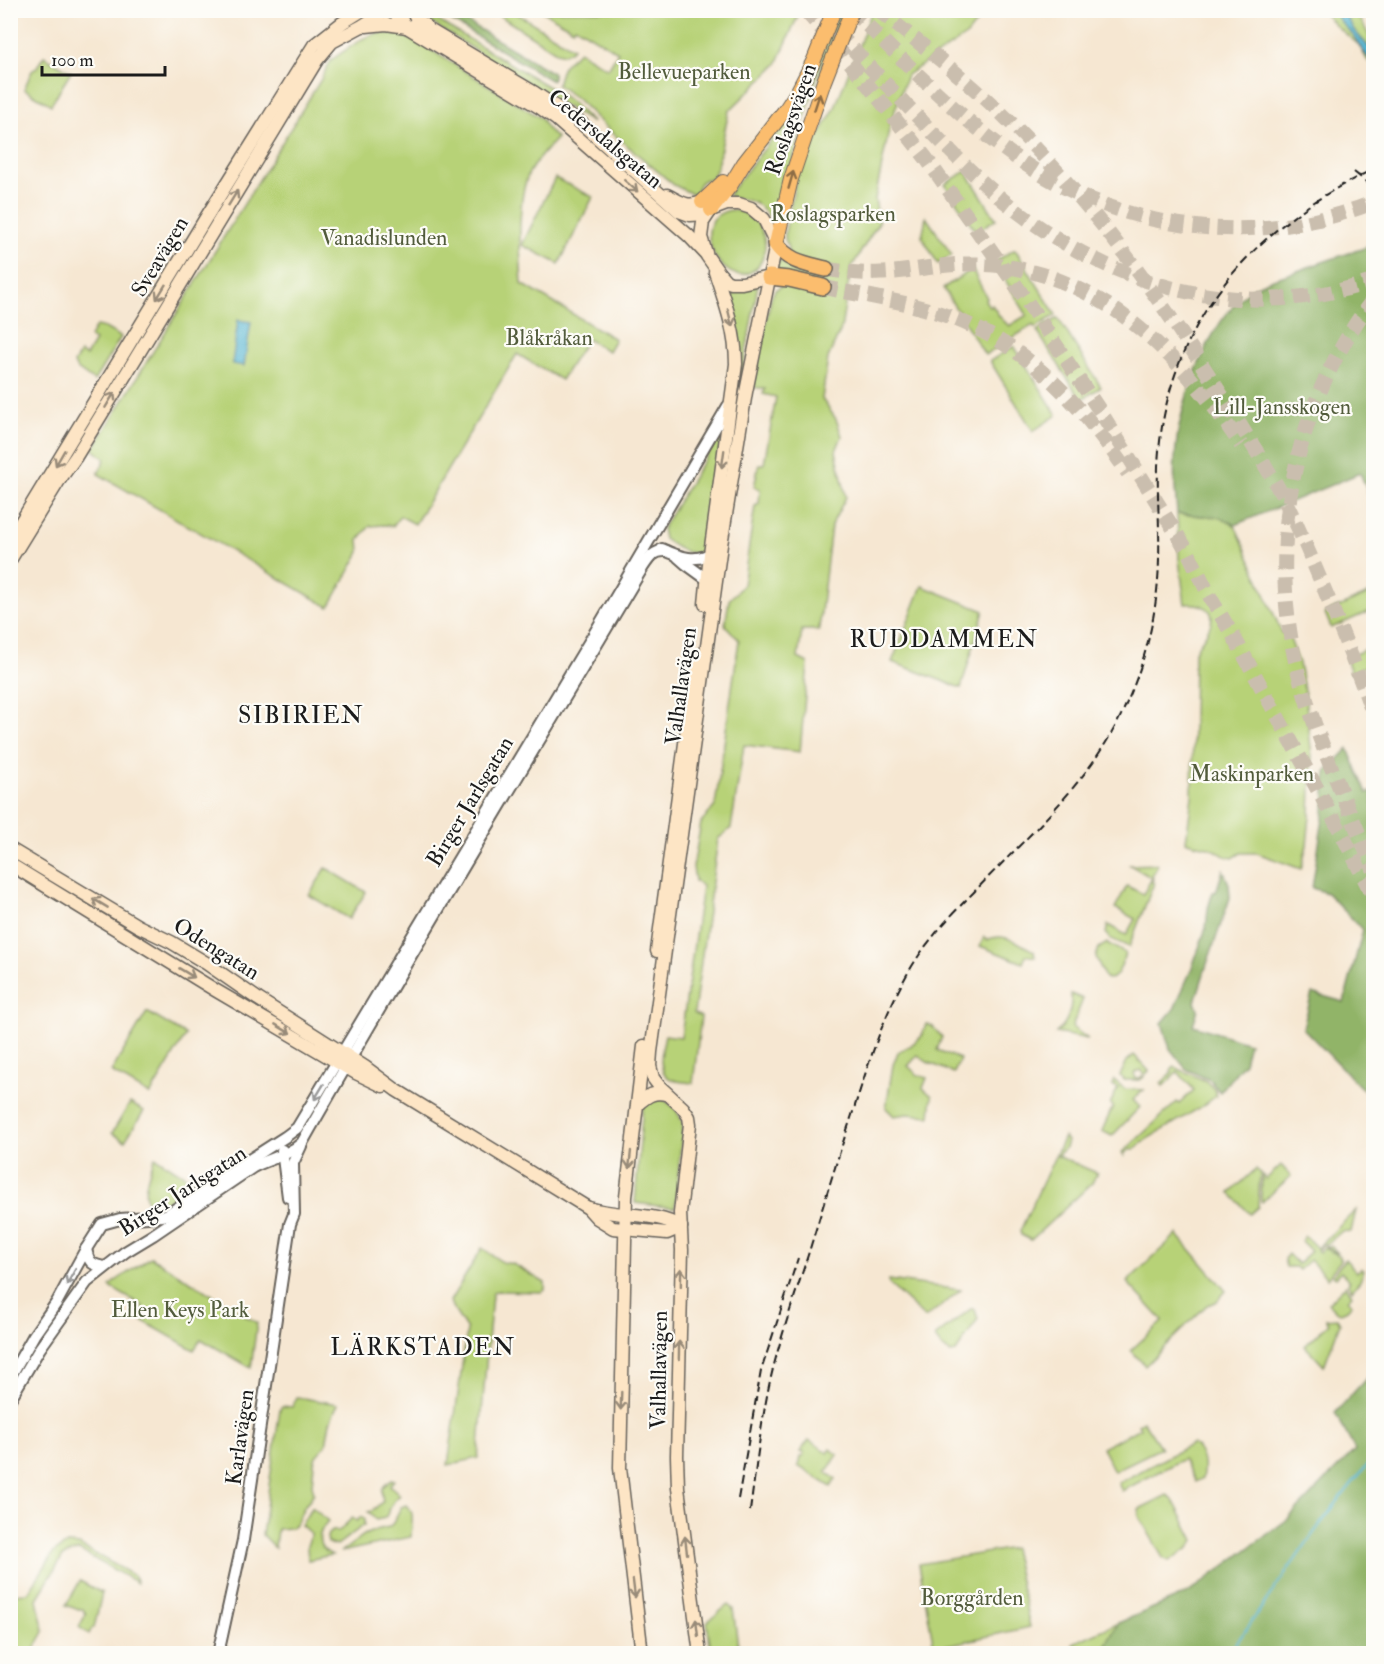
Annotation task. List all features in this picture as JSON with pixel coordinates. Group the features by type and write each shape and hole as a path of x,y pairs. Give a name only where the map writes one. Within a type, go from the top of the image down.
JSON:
{"highway":[{"path":"776,244 790,258 819,267"},
{"path":"776,278 817,285"}],"main road":[{"name":"Sveavägen","path":"10,540 314,45 363,10"},
{"name":"Sveavägen","path":"10,560 75,458 317,60 332,42 387,10"},
{"name":"Cedersdalsgatan","path":"396,10 396,14 407,27 557,120 689,236 709,259"},
{"name":"Cedersdalsgatan","path":"401,10 417,25 431,31 562,111 598,138 648,182 685,204 707,209"},
{"name":"Cedersdalsgatan","path":"412,10 417,19 431,31"},
{"name":"Roslagsvägen","path":"707,209 786,109 799,89 814,60 834,10"},
{"name":"Roslagsvägen","path":"776,244 790,179 824,81 852,10"},
{"name":"Cedersdalsgatan","path":"359,27 386,24 407,27"},
{"path":"735,203 751,208 764,219 776,244 776,278 742,283 726,281 709,259 701,237 707,209 735,203"},
{"name":"Birger Jarlsgatan","path":"709,259 726,304 736,351 731,401"},
{"name":"Valhallavägen","path":"700,1653 678,1482 680,1213 690,1124 684,1108 656,1083 651,1073 651,1052 721,545 746,392 776,278"},
{"name":"Valhallavägen","path":"642,1653 620,1468 626,1197 640,1070 731,401"},
{"name":"Odengatan","path":"10,849 138,926 180,947 229,978 384,1087 396,1090 588,1208 604,1213 662,1219 681,1227"},
{"name":"Odengatan","path":"10,864 158,956 344,1060"},
{"path":"638,1104 656,1093 662,1092 669,1095"},
{"name":"Odengatan","path":"588,1208 597,1218 613,1228 668,1233 681,1227"}],"street":[{"name":"Birger Jarlsgatan","path":"10,1399 44,1342 87,1282 105,1267 253,1167 294,1151 303,1143 344,1060 731,401"},
{"path":"660,523 660,532 671,553 708,580"},
{"path":"648,543 671,553 696,559 704,558 721,545"},
{"name":"Birger Jarlsgatan","path":"10,1377 102,1224 120,1219 168,1214 294,1132 344,1060 412,952 643,567 657,551 671,553"},
{"path":"283,1156 282,1147 294,1132"},
{"name":"Karlavägen","path":"290,1224 294,1214 293,1163 303,1143"},
{"path":"267,1149 293,1163"},
{"name":"Karlavägen","path":"218,1653 245,1532 290,1224 283,1156"},
{"path":"86,1249 91,1264 105,1267"}],"green space":[{"path":"417,11 422,11 559,93 593,123 430,22"},
{"path":"435,11 449,11 553,73 552,81"},
{"path":"503,11 513,11 573,48 564,54 556,52 500,16"},
{"name":"Bellevueparken","path":"542,11 800,11 777,64 729,111 716,171 710,180 701,182 696,193 692,194 674,185 611,132 576,98 557,85 564,65 579,51 608,69 618,52 575,26 573,29"},
{"path":"840,11 844,11 814,90 775,227 758,205 746,200 731,198 730,192 788,119 806,89"},
{"name":"Roslagsparken","path":"872,11 986,11 967,35 907,75 890,125 875,199 879,222 851,268 841,329 828,358 822,399 836,419 842,436 836,451 846,497 831,526 819,630 802,630 798,658 808,663 800,752 744,745 731,828 718,839 694,1013 701,1017 693,1083 678,1081 667,1077 662,1067 661,1054 665,1035 681,1037 702,886 695,881 693,867 701,823 715,806 739,640 725,625 729,600 743,585 755,506 759,504 760,489 754,487 759,464 764,464 776,397 763,394 765,389 753,387 771,298 775,290 783,285 776,273 778,260 788,264 785,232 797,175 834,110"},
{"path":"1322,11 1356,11 1373,43 1373,65 1367,60 1359,45"},
{"name":"Vanadislunden","path":"377,33 400,34 423,45 541,118 548,130 557,138 530,171 526,182 520,226 522,284 615,339 608,351 587,339 561,380 517,354 415,524 400,516 393,526 370,526 359,539 360,552 329,607 98,474 105,459 93,449 331,60 362,39"},
{"path":"44,56 71,72 51,105 24,89 32,71"},
{"path":"966,171 996,219 976,232 945,184"},
{"path":"555,178 593,197 559,264 522,245"},
{"path":"730,210 754,219 761,228 764,239 765,250 762,260 756,269 746,274 735,274 725,268 711,248 709,236 711,225 717,215"},
{"path":"926,217 952,255 938,264 922,237"},
{"name":"Lill-Jansskogen","path":"1373,245 1373,505 1360,473 1235,525 1219,517 1177,514 1174,466 1182,415 1197,368 1220,324 1249,291 1260,285"},
{"path":"1015,249 1056,315 1035,328 1033,325 985,355 943,288 972,269 987,298 985,300 1009,326 1027,315 994,262"},
{"path":"758,285 740,385 738,385 738,337 728,290"},
{"path":"1058,318 1101,387 1081,400 1037,331"},
{"path":"96,326 121,337 94,381 76,368 74,363 80,353 86,356 95,341 90,337"},
{"path":"1014,346 1057,415 1033,431 990,361"},
{"path":"722,433 705,552 688,552 664,539 662,529"},
{"name":"Maskinparken","path":"1177,514 1219,517 1235,525 1282,633 1287,631 1299,663 1312,757 1310,816 1307,845 1301,869 1257,853 1241,853 1233,858 1212,848 1186,841 1192,796 1194,654 1209,628 1212,616 1210,611 1202,606 1185,604 1179,560"},
{"path":"922,586 984,611 961,688 892,662"},
{"path":"1373,592 1373,610 1331,628 1325,613"},
{"path":"1373,646 1373,663 1351,673 1346,658"},
{"path":"1348,749 1367,793 1373,791 1373,1100 1303,1028 1312,993 1344,1002 1363,930 1327,893 1312,888 1324,812 1326,772"},
{"path":"1158,864 1152,877 1154,883 1129,947 1109,938 1106,933 1108,925 1126,935 1135,919 1115,908 1127,886 1143,894 1152,878 1130,865"},
{"path":"326,868 366,892 349,919 309,895"},
{"path":"1223,870 1229,884 1230,898 1195,1002 1198,1009 1193,1025 1249,1043 1244,1063 1220,1092 1210,1080 1186,1069 1170,1049 1162,1023 1174,1009 1191,970 1206,928 1208,908 1213,892 1216,892"},
{"path":"984,937 987,940 999,937 1011,939 1034,951 1035,957 1026,955 1023,963 980,946"},
{"path":"1107,943 1125,953 1119,971 1109,979 1105,978 1096,957 1099,948"},
{"path":"1071,994 1083,999 1072,1027 1088,1039 1056,1033 1064,1025 1068,1016"},
{"path":"147,1012 186,1035 150,1095 111,1072"},
{"path":"926,1024 932,1026 942,1037 937,1050 960,1059 954,1073 927,1062 918,1055 908,1066 918,1075 927,1078 923,1088 932,1096 930,1116 907,1114 894,1116 886,1108 893,1065 898,1052 922,1036"},
{"path":"1134,1055 1149,1071 1145,1075 1141,1070 1135,1072 1136,1078 1144,1077 1140,1080 1124,1080 1120,1076 1127,1061"},
{"path":"1174,1067 1206,1081 1216,1091 1216,1096 1133,1150 1131,1149 1124,1154 1125,1157 1122,1153 1177,1102 1179,1104 1194,1090 1178,1072 1163,1086 1161,1083 1172,1073"},
{"path":"1114,1080 1125,1089 1144,1090 1133,1100 1140,1107 1112,1136 1102,1131 1113,1106 1110,1104 1118,1088 1112,1085"},
{"path":"662,1098 675,1108 683,1123 675,1208 635,1203 643,1104"},
{"path":"130,1103 144,1111 125,1141 112,1133"},
{"path":"1064,1137 1067,1141 1065,1148 1057,1156 1097,1173 1092,1183 1031,1240 1021,1235 1020,1231"},
{"path":"155,1157 195,1182 161,1205 152,1205 145,1196 147,1179"},
{"path":"1281,1165 1291,1176 1262,1202 1262,1175 1266,1179"},
{"path":"1256,1169 1260,1173 1258,1207 1250,1214 1230,1193"},
{"path":"1356,1210 1351,1232 1342,1231 1326,1245 1324,1243 1317,1250 1319,1252 1323,1248 1339,1255 1341,1260 1327,1278 1310,1260 1299,1270 1296,1267 1286,1267 1284,1259 1288,1254 1298,1264 1311,1251 1301,1241 1305,1236 1317,1248"},
{"path":"1177,1234 1226,1291 1216,1302 1207,1305 1145,1366 1131,1350 1163,1321 1127,1282"},
{"path":"1326,1245 1328,1248 1331,1246 1338,1253 1324,1247"},
{"path":"482,1248 502,1262 513,1264 545,1283 545,1290 542,1292 497,1291 492,1295 478,1458 448,1465 467,1330 450,1301"},
{"name":"Ellen Keys Park","path":"151,1257 257,1323 251,1368 201,1339 194,1350 136,1317 143,1306 110,1287"},
{"path":"1345,1259 1357,1272 1361,1268 1364,1270 1360,1281 1352,1290 1348,1283 1350,1281 1341,1272 1336,1277 1333,1275"},
{"path":"889,1280 961,1290 925,1318 889,1284"},
{"path":"1346,1285 1352,1295 1347,1300 1352,1305 1346,1311 1337,1312 1328,1303"},
{"path":"972,1308 978,1319 956,1352 950,1353 935,1338"},
{"path":"1337,1318 1340,1323 1324,1366 1305,1346 1329,1323 1326,1319"},
{"path":"1373,1371 1373,1653 1102,1653 1118,1623 1188,1593 1288,1519 1355,1450 1335,1413"},
{"path":"297,1397 338,1404 330,1422 326,1445 316,1456 314,1463 312,1485 314,1493 291,1528 277,1529 275,1548 262,1535 280,1409 282,1406 292,1407"},
{"path":"1143,1421 1161,1448 1114,1471 1102,1448 1140,1428 1138,1424"},
{"path":"809,1440 828,1453 831,1449 838,1455 826,1472 836,1479 831,1487 798,1466 800,1457 803,1457 804,1453 800,1452"},
{"path":"1193,1444 1199,1451 1203,1464 1202,1478 1196,1482 1183,1459 1122,1491 1118,1483"},
{"path":"392,1479 394,1480 390,1485 400,1495 385,1518 376,1520 368,1512 383,1501 383,1488"},
{"path":"1167,1495 1172,1498 1194,1540 1189,1548 1169,1561 1163,1558 1139,1516 1139,1509"},
{"path":"406,1505 412,1515 411,1537 341,1552 364,1535 389,1527 401,1507"},
{"path":"312,1507 328,1521 319,1540 326,1552 332,1555 308,1560 307,1546 311,1534 301,1525"},
{"path":"361,1517 364,1519 364,1525 337,1545 328,1543 328,1534 334,1530 338,1532 352,1518 357,1521"},
{"path":"67,1544 79,1545 135,1576 137,1583 79,1550 63,1556 37,1599 44,1632 32,1653 11,1653 11,1594 28,1593 54,1552"},
{"name":"Borggården","path":"1013,1548 1030,1627 934,1648 919,1564"},
{"path":"80,1581 102,1593 94,1628 89,1634 79,1627 86,1614 83,1609 66,1605"},
{"path":"728,1605 733,1609 739,1653 711,1653 707,1622"},
{"path":"1118,1623 1102,1653 1075,1653 1073,1643"}],"water":[{"path":"1334,11 1343,11 1354,30 1373,52 1373,62 1340,21"},
{"path":"238,320 251,322 244,366 232,364"}],"waterway":[{"path":"1228,1654 1323,1520 1374,1457"}],"tunnel":[{"path":"805,10 926,158 1024,297 1100,411 1188,552 1211,599 1342,834 1374,898"},
{"path":"851,10 932,88 996,143 1058,184 1100,203 1145,217 1190,226 1237,229 1283,226 1329,217 1374,202"},
{"path":"878,10 975,90 1038,150 1068,183 1151,289 1225,401 1287,504 1328,598 1374,717"},
{"path":"837,32 955,155 996,194 1025,217 1065,243 1106,265 1148,281 1192,292 1236,298 1281,299 1327,293 1374,281"},
{"path":"826,269 881,273 963,264 1008,267 1050,277 1089,294 1124,317 1157,344 1187,375 1241,445"},
{"path":"823,287 926,309 990,335 1017,352 1065,394 1087,418 1128,473"},
{"path":"1374,299 1357,321 1343,345 1308,423 1296,465 1285,550 1286,593 1291,637 1300,679 1325,751 1374,870"}],"railway":[{"path":"750,1511 764,1413 778,1349 864,1077 888,1012 909,971 934,936 1036,829 1094,761 1124,709 1139,673 1156,598 1159,547 1158,466 1164,416 1177,369 1197,326 1222,286 1254,251 1290,219 1330,192 1374,169"},
{"path":"1354,172 1374,188"},
{"path":"738,1499 761,1371 798,1258"}],"district":[{"name":"RUDDAMMEN","path":"944,639"},
{"name":"SIBIRIEN","path":"301,715"},
{"name":"LÄRKSTADEN","path":"423,1347"}],"park label":[{"name":"Blåkråkan","path":"549,337"}]}
